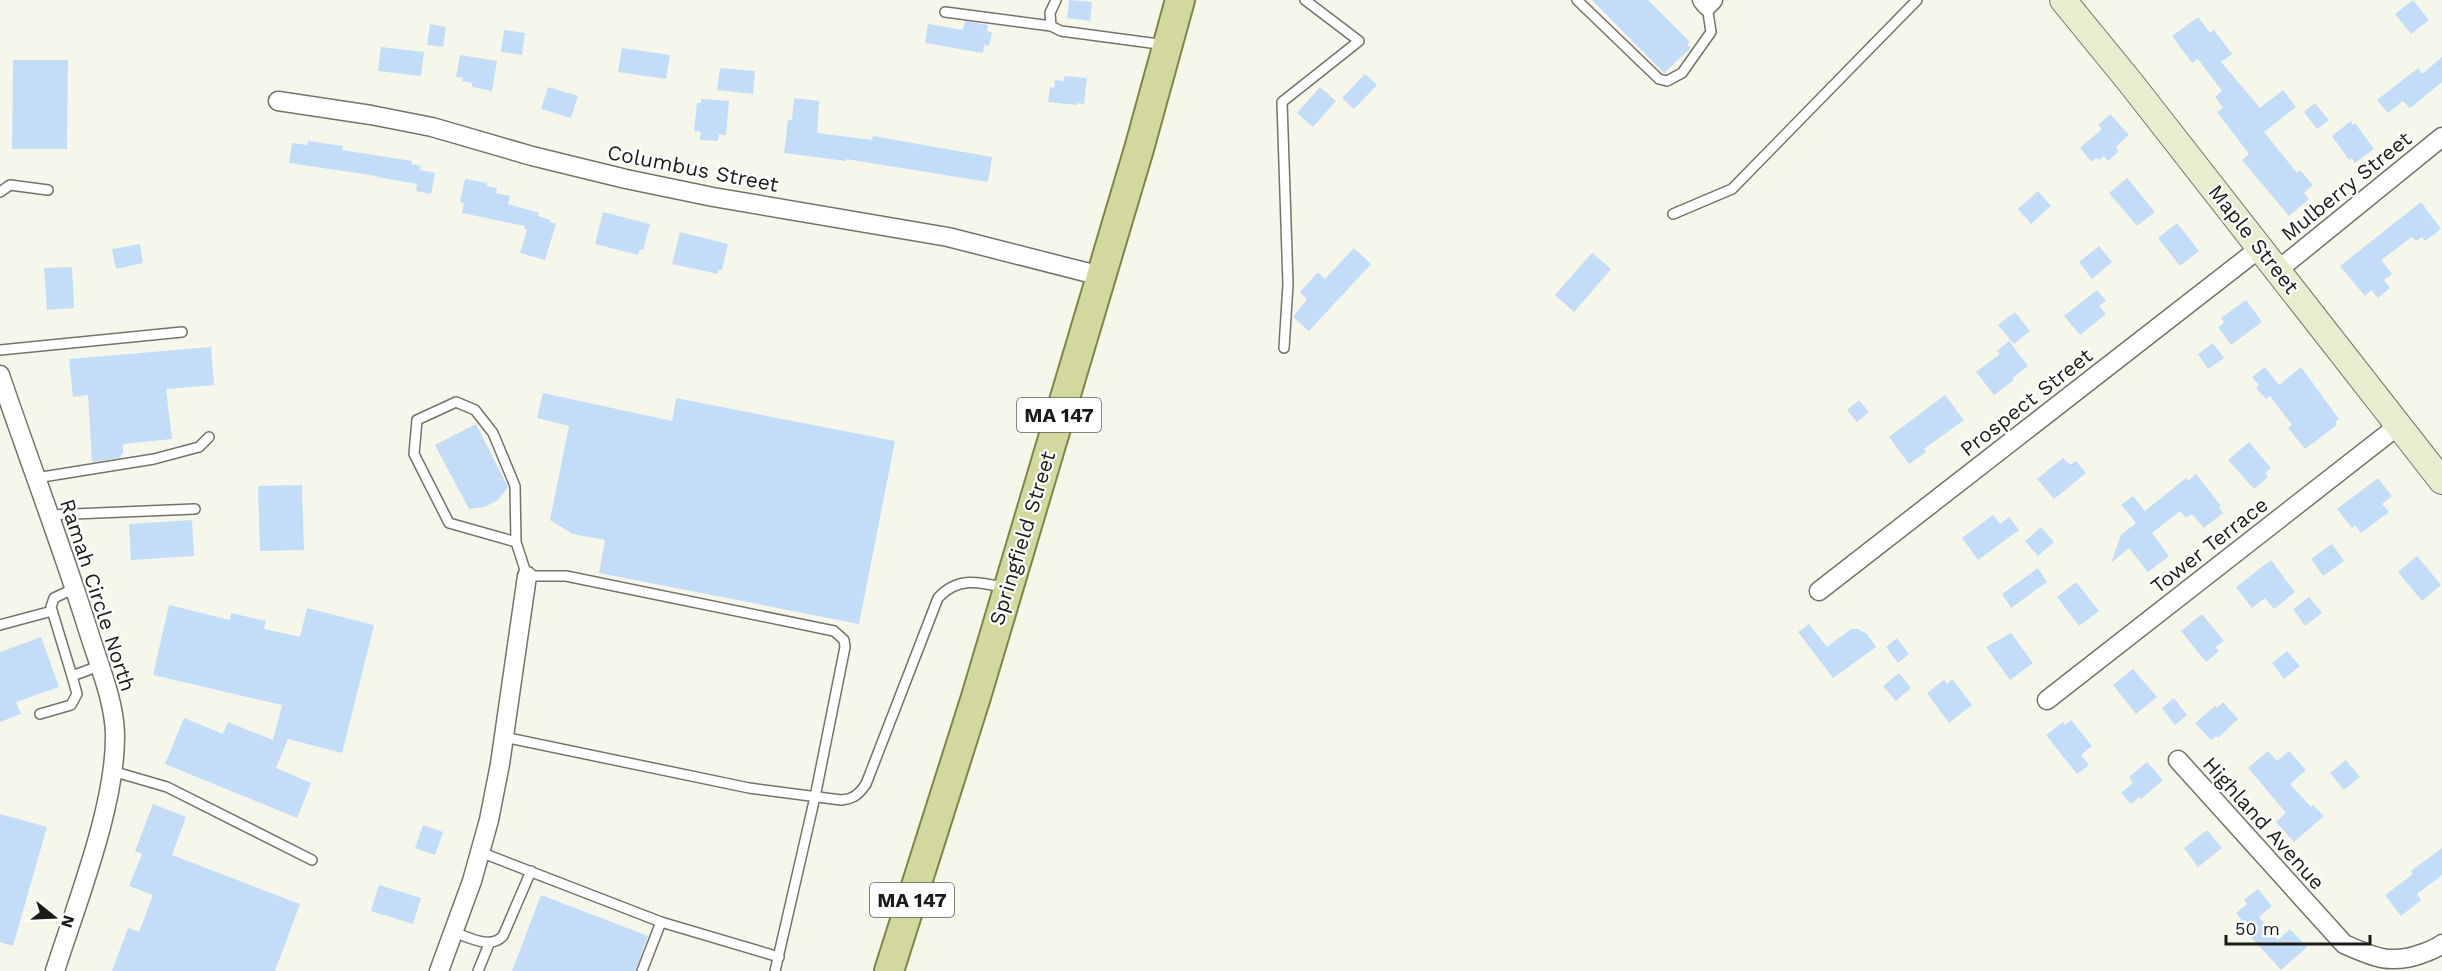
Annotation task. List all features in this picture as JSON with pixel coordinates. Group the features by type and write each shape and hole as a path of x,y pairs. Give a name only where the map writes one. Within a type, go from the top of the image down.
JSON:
{"main road":[{"name":"Springfield Street","path":"889,971 976,697 1006,588 1101,276 1180,0"},
{"name":"Maple Street","path":"2063,0 2399,425 2438,468"}],"street":[{"name":"Columbus Street","path":"278,101 432,127 532,156 637,182 948,237 1101,276"},
{"name":"Mulberry Street","path":"2278,270 2442,137"},
{"name":"Prospect Street","path":"1819,591 2260,248"},
{"name":"Ramah Circle North","path":"0,375 75,588 107,687 115,733 112,771 100,827 55,971"},
{"name":"Tower Terrace","path":"2047,700 2399,425"},
{"path":"439,971 489,820 504,737 527,576"},
{"name":"Highland Avenue","path":"2178,760 2344,944 2376,958 2404,960 2438,948 2442,944"}],"lane":[{"path":"1051,26 1050,13 1056,0"},
{"path":"1174,0 1180,0"},
{"path":"1284,348 1288,284 1282,102 1359,41 1305,0"},
{"path":"1577,0 1659,79 1667,81 1682,72 1711,32 1707,2"},
{"path":"1673,214 1732,189 1917,0"},
{"path":"945,12 1051,26 1061,31 1168,45"},
{"path":"0,192 10,186 48,190"},
{"path":"0,350 182,332"},
{"path":"516,542 449,523 414,454 417,420 456,402 475,410 493,433 515,486 516,542 527,576 566,576 834,631 844,640 845,647 815,797 775,971"},
{"path":"36,478 154,459 199,447 209,436"},
{"path":"49,515 195,508"},
{"path":"504,737 716,782 815,797 850,799 858,795 866,784 938,598 946,589 959,583 974,581 1006,588"},
{"path":"40,714 71,705 77,694 51,607 54,598 75,588"},
{"path":"0,626 52,611"},
{"path":"72,676 99,666"},
{"path":"112,771 167,787 312,860"},
{"path":"480,852 661,922 779,957"},
{"path":"453,932 489,944 497,942 503,936 531,871"},
{"path":"642,971 661,922"},
{"path":"478,971 489,944"}],"building":[{"path":"1069,0 1092,2 1090,21 1067,18"},
{"path":"1592,0 1648,0 1690,42 1687,45 1691,48 1664,73"},
{"path":"2413,0 2429,20 2411,34 2395,14"},
{"path":"2198,17 2210,33 2214,30 2232,54 2221,62 2260,108 2283,90 2296,107 2264,132 2297,173 2300,170 2313,185 2304,193 2309,199 2289,216 2242,160 2249,154 2217,112 2223,108 2215,97 2222,91 2198,59 2192,63 2172,36"},
{"path":"965,21 988,25 987,31 992,32 989,46 984,45 983,53 925,43 928,24 963,30"},
{"path":"430,24 446,27 443,47 427,45"},
{"path":"504,30 525,33 522,55 501,52"},
{"path":"381,47 424,52 421,76 378,71"},
{"path":"622,48 670,55 666,79 618,72"},
{"path":"460,55 497,61 492,91 472,87 472,83 456,77"},
{"path":"2442,57 2442,82 2410,108 2403,101 2388,113 2377,100 2418,68 2422,74"},
{"path":"13,60 68,60 67,149 12,149"},
{"path":"720,68 755,71 753,94 717,90"},
{"path":"1365,74 1377,85 1354,109 1342,98"},
{"path":"1064,76 1087,78 1084,104 1048,102 1050,87 1054,88 1055,80 1064,81"},
{"path":"548,87 578,96 571,118 541,109"},
{"path":"1320,87 1336,101 1313,127 1297,113"},
{"path":"794,98 819,101 817,133 872,140 873,136 992,157 988,182 846,159 846,161 784,153 788,120 792,120"},
{"path":"701,99 729,101 726,135 719,134 718,141 700,140 701,132 694,131 697,103 701,103"},
{"path":"2315,103 2329,120 2317,129 2304,112"},
{"path":"2110,114 2129,135 2116,147 2119,151 2108,161 2104,156 2092,162 2080,148 2102,129 2098,125"},
{"path":"2351,121 2353,125 2355,123 2374,149 2355,163 2352,158 2349,160 2332,136"},
{"path":"308,141 343,146 342,150 412,161 411,164 421,166 420,170 435,173 431,194 416,191 417,184 289,163 292,143 307,145"},
{"path":"2127,178 2155,212 2137,226 2109,193"},
{"path":"465,179 487,183 487,186 497,188 496,193 510,196 508,204 539,213 538,216 556,224 545,260 520,253 527,230 524,229 525,226 462,213 464,203 460,202"},
{"path":"2038,191 2051,206 2031,224 2018,209"},
{"path":"2421,202 2441,229 2425,241 2422,237 2416,241 2412,237 2381,260 2392,274 2384,280 2390,288 2378,298 2371,290 2365,296 2340,266"},
{"path":"603,212 650,224 643,250 640,249 638,255 595,244"},
{"path":"2177,223 2199,251 2180,266 2158,238"},
{"path":"680,232 728,244 722,270 718,270 718,274 672,264"},
{"path":"140,244 143,263 116,269 112,249"},
{"path":"2099,246 2112,262 2092,279 2079,262"},
{"path":"1354,248 1371,264 1309,331 1293,317 1307,299 1300,292 1318,272 1325,279"},
{"path":"1592,253 1611,269 1574,312 1555,295"},
{"path":"72,267 74,308 47,310 44,268"},
{"path":"2097,290 2106,301 2099,306 2106,314 2080,335 2064,316"},
{"path":"2246,300 2262,322 2231,345 2218,327 2224,323 2221,318"},
{"path":"2015,312 2030,331 2014,344 1998,325"},
{"path":"2009,341 2028,366 1994,395 1976,372 2000,354 1997,351"},
{"path":"2213,343 2224,358 2208,369 2198,354"},
{"path":"211,347 214,385 166,389 172,439 123,444 123,453 119,458 92,462 88,395 73,397 69,359"},
{"path":"2265,367 2279,385 2301,367 2339,419 2335,422 2337,425 2305,449 2288,428 2292,425 2270,396 2266,399 2256,388 2259,385 2252,377"},
{"path":"543,393 672,421 676,398 895,441 859,624 599,573 605,540 573,534 550,520 569,426 537,418"},
{"path":"1945,395 1964,420 1924,449 1926,452 1909,464 1889,437"},
{"path":"1859,400 1869,412 1857,422 1847,410"},
{"path":"476,424 508,487 497,501 484,507 469,509 435,445"},
{"path":"2249,442 2271,468 2265,473 2268,477 2254,489 2228,460"},
{"path":"2063,458 2070,465 2076,461 2086,473 2054,499 2037,479"},
{"path":"2196,474 2221,506 2219,507 2223,513 2204,528 2192,514 2186,518 2180,511 2152,533 2169,556 2148,572 2129,548 2111,563 2121,535 2136,523 2121,505 2133,496 2145,511 2186,478 2188,481"},
{"path":"2378,478 2392,496 2382,504 2389,512 2361,533 2355,525 2352,528 2337,509"},
{"path":"302,485 304,550 260,551 258,486"},
{"path":"1993,515 2000,524 2009,517 2019,530 1978,560 1962,538"},
{"path":"192,520 194,556 131,560 129,524"},
{"path":"2041,527 2054,542 2038,556 2025,541"},
{"path":"2332,544 2344,561 2323,576 2311,559"},
{"path":"2417,556 2441,585 2422,601 2398,572"},
{"path":"2271,560 2295,592 2274,609 2265,598 2252,608 2236,587"},
{"path":"2038,568 2047,582 2011,608 2002,594"},
{"path":"2076,582 2099,611 2079,626 2057,597"},
{"path":"2309,597 2322,613 2305,626 2293,609"},
{"path":"169,605 230,620 231,613 266,621 264,629 300,637 307,608 374,625 342,753 288,739 276,768 311,783 297,818 165,764 184,718 223,734 228,722 273,740 282,705 153,675"},
{"path":"2202,614 2224,641 2215,647 2219,651 2206,662 2181,631"},
{"path":"1809,624 1827,647 1851,629 1858,629 1867,634 1876,647 1833,678 1798,632"},
{"path":"2011,633 2033,663 2010,680 1986,647"},
{"path":"41,637 59,687 16,702 21,714 0,722 0,652"},
{"path":"1897,638 1909,654 1898,663 1886,647"},
{"path":"2287,651 2300,666 2284,679 2272,663"},
{"path":"2133,669 2157,697 2136,714 2113,685"},
{"path":"1899,673 1911,688 1896,701 1883,686"},
{"path":"1952,679 1972,705 1949,723 1927,693 1944,680 1947,684"},
{"path":"2174,698 2187,715 2175,725 2162,708"},
{"path":"2223,702 2238,719 2218,738 2216,736 2211,740 2195,723"},
{"path":"2071,720 2092,746 2081,755 2089,765 2077,774 2046,735 2063,722 2065,725"},
{"path":"2268,751 2277,761 2289,751 2306,770 2290,784 2311,807 2313,805 2324,816 2294,842 2276,822 2286,813 2248,768"},
{"path":"2346,760 2360,777 2344,790 2330,773"},
{"path":"2147,762 2163,780 2141,799 2139,797 2131,804 2121,793 2133,783 2129,777"},
{"path":"153,804 186,817 172,855 300,904 275,971 112,971 128,928 139,932 153,895 129,886 142,854 135,851"},
{"path":"0,814 47,827 13,946 0,942"},
{"path":"423,825 443,832 435,855 415,848"},
{"path":"2207,830 2222,848 2198,867 2184,848"},
{"path":"2442,848 2442,875 2417,894 2421,900 2401,916 2385,895 2413,874 2411,871"},
{"path":"379,885 421,898 413,924 371,911"},
{"path":"2258,889 2272,906 2259,917 2278,940 2290,929 2307,947 2281,970 2251,937 2254,935 2236,913 2247,904 2244,900"},
{"path":"541,895 648,936 635,971 512,971"}]}
